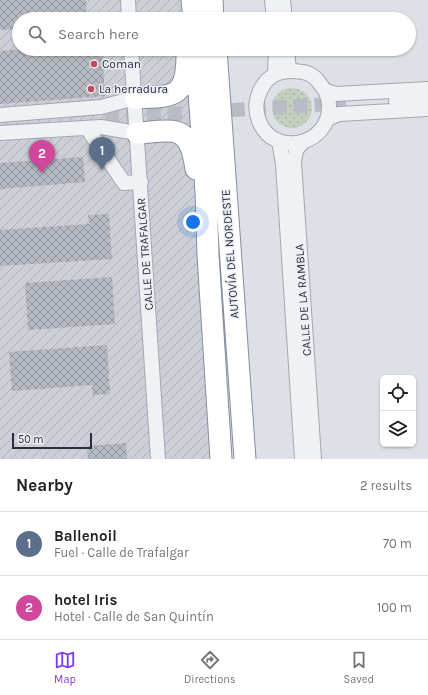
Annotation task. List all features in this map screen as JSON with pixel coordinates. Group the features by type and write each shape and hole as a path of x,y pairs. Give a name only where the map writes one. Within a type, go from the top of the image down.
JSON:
{"highway":[{"path":"184,0 185,12"},
{"path":"192,0 193,12"},
{"path":"212,0 213,12"},
{"path":"135,98 163,97 178,91 186,75 187,56"},
{"name":"AUTOVÍA DEL NORDESTE","path":"196,56 206,192 208,255 221,459"},
{"name":"AUTOVÍA DEL NORDESTE","path":"216,56 245,459"},
{"path":"137,134 170,131 177,132 187,140 195,162 208,255"}],"street":[{"path":"128,0 129,12"},
{"path":"272,0 273,12"},
{"path":"283,0 284,12"},
{"name":"CALLE DE TRAFALGAR","path":"132,56 158,459"},
{"path":"275,74 276,56"},
{"path":"288,56 289,70"},
{"path":"289,70 304,72 316,79 325,90 329,104 328,119 322,130 313,138 302,143 290,144 279,142 269,136 261,126 256,115 256,103 259,92 266,82 275,74 289,70"},
{"path":"325,90 336,94 428,89"},
{"path":"0,115 101,107 135,98"},
{"path":"346,103 428,99"},
{"path":"328,119 339,114 428,109"},
{"path":"0,124 105,118"},
{"path":"0,133 101,127 137,134"},
{"path":"87,128 124,183 140,182"},
{"path":"279,142 283,164 302,459"},
{"name":"CALLE DE LA RAMBLA","path":"302,143 296,150 294,162 314,459"}],"shaded area":[{"path":"0,0 190,0 191,12 12,12 12,56 193,56 221,459 0,459"}],"green space":[{"path":"292,88 300,90 306,94 310,100 312,108 310,116 306,122 300,126 292,128 284,126 278,122 274,116 272,108 274,100 278,94 284,90"}],"building":[{"path":"0,0 86,0 87,12 12,12 12,29 0,30"},
{"path":"12,50 12,56 102,56 105,96 0,104 0,51"},
{"path":"83,157 85,182 0,189 0,163"},
{"path":"109,214 112,259 0,266 0,230 89,224 88,215"},
{"path":"112,277 115,324 28,330 25,283"},
{"path":"107,345 110,394 93,395 92,385 12,391 9,352"},
{"path":"126,443 127,459 88,459 87,446"}],"tunnel":[{"path":"105,118 346,103"}],"place":[{"name":"Coman","path":"94,64"},
{"name":"La herradura","path":"91,89"},
{"name":"Ballenoil","path":"102,170"},
{"name":"hotel Iris","path":"42,173"}]}
